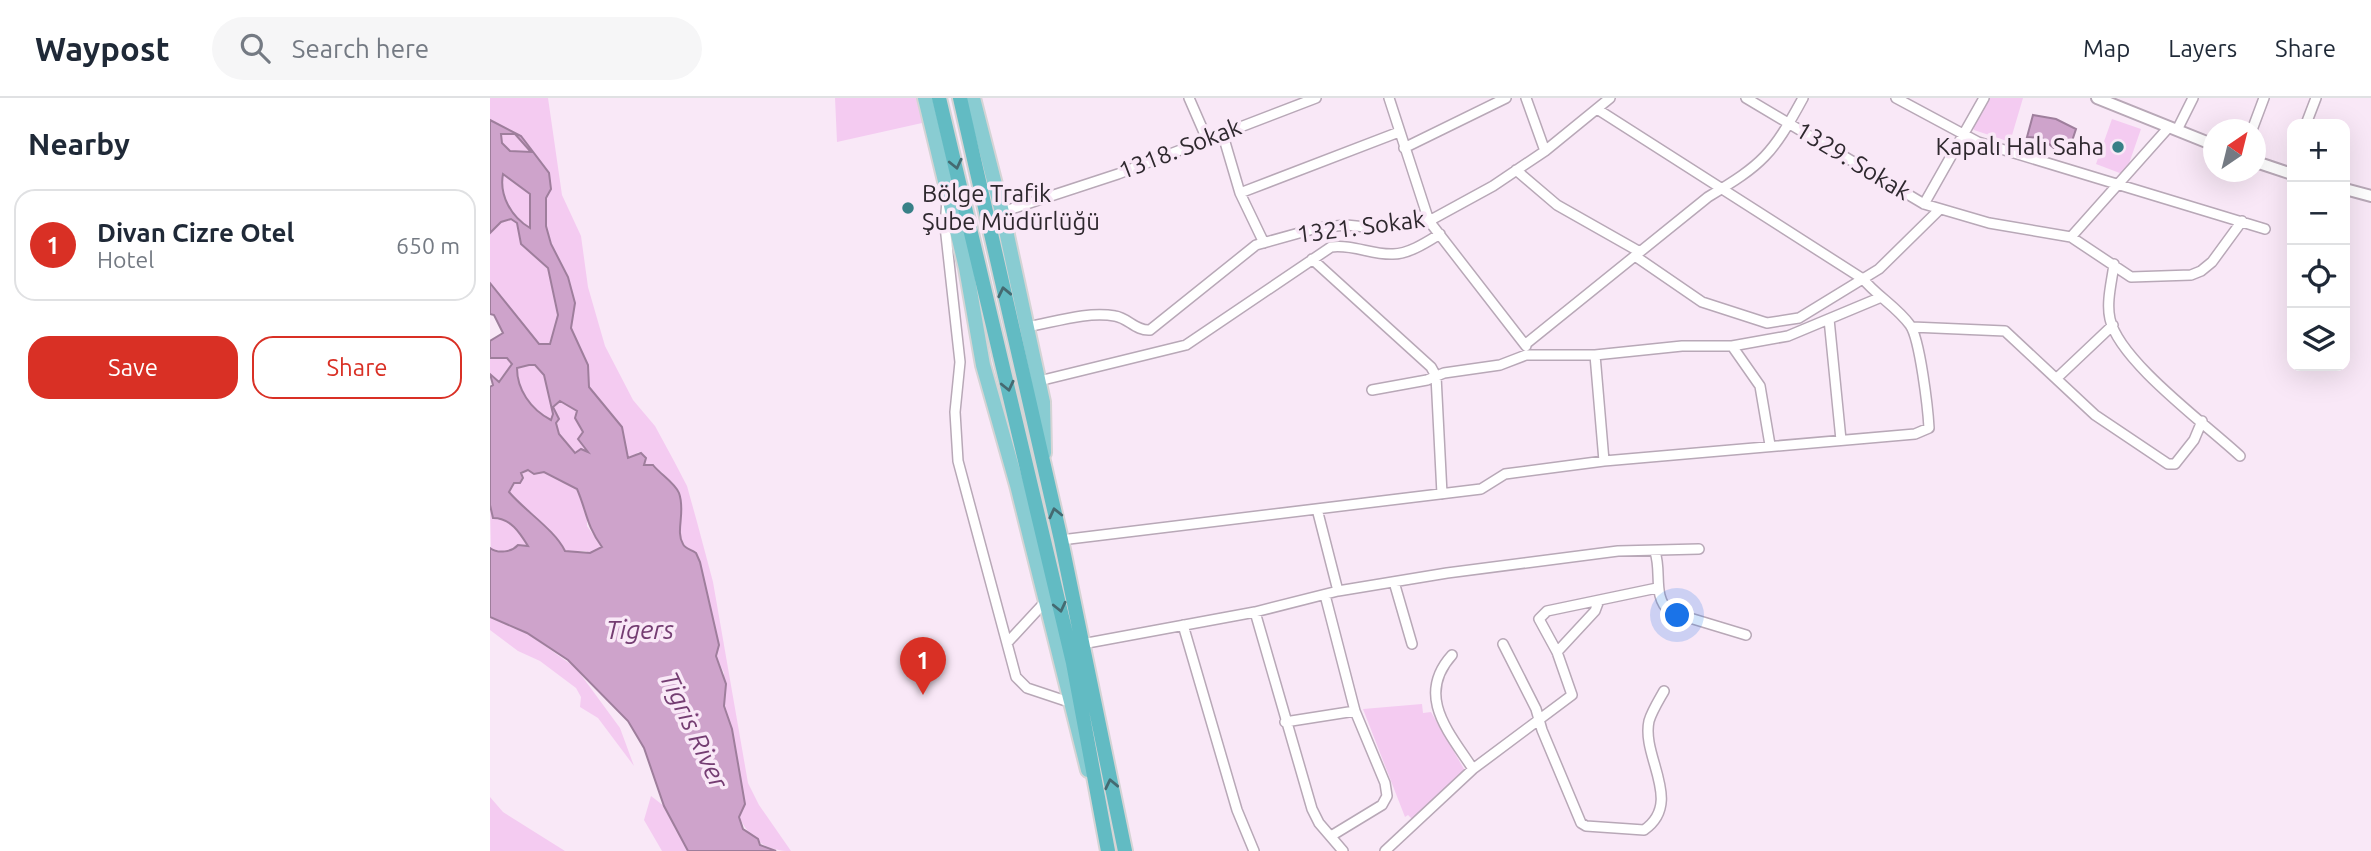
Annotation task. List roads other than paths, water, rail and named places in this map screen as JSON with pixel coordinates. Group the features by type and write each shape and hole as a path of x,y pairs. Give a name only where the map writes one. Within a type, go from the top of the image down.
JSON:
{"highway":[{"path":"939,98 1073,663 1108,851"},
{"path":"960,98 1061,540 1125,851"}],"main road":[{"path":"925,98 949,192 984,365 1017,485 1069,702 1103,821"},
{"path":"973,98 1002,212 1039,381 1043,402 1045,472"}],"street":[{"path":"1189,98 1206,137"},
{"name":"1318. Sokak","path":"1002,212 1118,174 1206,137 1316,98"},
{"path":"1390,98 1429,221 1527,344 1526,355"},
{"path":"1404,148 1506,98"},
{"path":"1526,98 1545,151"},
{"name":"1321. Sokak","path":"1027,327 1102,314 1120,316 1143,331 1150,330 1212,278 1264,243 1317,228 1346,225 1376,228 1429,221 1545,151 1610,98"},
{"name":"1329. Sokak","path":"1746,98 1924,204 1989,223 2071,237"},
{"path":"1527,344 1708,197 1722,191 1763,161 1803,98"},
{"path":"1896,98 1978,142 2265,229"},
{"path":"1924,204 1984,98"},
{"path":"2097,98 2203,141"},
{"path":"2193,98 2173,129 2071,237 2131,277 2140,279 2165,274 2191,275 2212,262 2242,221"},
{"path":"2256,119 2264,98"},
{"path":"2308,119 2316,98"},
{"path":"1061,540 1481,489 1505,474 1604,461 1915,434 1929,428 1912,327 1891,305 1879,298 1863,279 1597,109"},
{"path":"1222,132 1240,192 1264,243"},
{"path":"1240,192 1399,132"},
{"path":"2266,164 2287,170"},
{"path":"1516,170 1557,205 1638,254 1702,302 1767,323 1799,318 1863,279 1897,254 1939,210"},
{"path":"2350,190 2371,196"},
{"path":"949,192 945,226 960,362 955,412 958,461 1016,677 1027,688 1069,702"},
{"path":"1039,381 1186,345 1312,259 1339,246 1394,254 1423,245 1440,234"},
{"path":"1312,259 1431,367 1436,376 1442,494"},
{"path":"2114,264 2110,302 2113,325 2145,373 2240,456"},
{"path":"1372,390 1500,365 1526,355 1595,355 1682,346 1732,346 1788,337 1879,298"},
{"path":"1829,319 1841,440"},
{"path":"2057,378 2113,325"},
{"path":"1912,327 2005,331 2095,415 2168,464 2175,464 2184,456 2202,421"},
{"path":"1732,346 1760,386 1770,445"},
{"path":"1595,355 1604,461"},
{"path":"1317,509 1338,591"},
{"path":"1082,644 1394,582 1618,551 1699,549"},
{"path":"1655,552 1658,562 1657,588 1662,605 1670,611 1746,635"},
{"path":"1394,582 1412,645"},
{"path":"1385,851 1473,769 1572,695 1557,652 1539,619 1547,611 1598,603 1657,588"},
{"path":"1325,595 1355,710 1385,783 1387,796 1381,805 1331,836"},
{"path":"1008,642 1045,602"},
{"path":"1557,652 1595,611 1598,603"},
{"path":"1255,611 1312,809 1343,851"},
{"path":"1183,625 1237,810 1254,851"},
{"path":"1503,644 1538,718 1581,823 1586,826 1644,830 1655,819 1661,806 1649,721 1664,691"},
{"path":"1452,655 1436,677 1435,698 1441,718 1473,769"},
{"path":"1285,722 1355,710"}],"water":[{"path":"2033,115 2056,119 2076,129 2069,150 2056,150 2042,138 2027,137"},
{"path":"490,120 521,136 549,173 551,189 546,198 546,226 551,244 568,277 575,303 571,328 588,365 589,387 622,427 628,458 641,453 646,458 644,465 653,465 679,493 681,539 685,547 696,553 700,562 719,645 716,656 726,684 724,706 732,729 745,804 739,817 743,829 758,839 760,845 776,851 688,851 664,806 644,748 628,721 568,660 527,633 490,617 490,548 505,551 518,545 528,546 510,523 493,518 490,505 490,387 493,385 490,374 499,382 512,364 507,358 490,358 490,341 503,333 494,315 490,314 490,283 539,344 550,344 558,315 548,268 521,244 517,223 511,219 501,222 490,233","holes":["501,134 515,134 531,152 510,151 502,143","503,174 530,194 530,228 512,212 502,182","535,365 544,375 553,414 551,420 526,398 519,383 517,368","560,401 577,411 575,418 583,432 578,439 588,452 581,449 575,453 559,434 556,423 559,419 553,407","528,470 534,474 544,472 577,489 590,525 602,547 590,553 565,551 554,536 509,492 514,483 520,483 523,478 521,473"]}],"place":[{"name":"Kapalı Halı Saha","path":"2118,147"},
{"name":"Bölge Trafik Şube Müdürlüğü","path":"908,208"},
{"name":"Divan Cizre Otel","path":"923,695"}],"water label":[{"name":"Tigers","path":"640,630"},
{"name":"Tigris River","path":"694,730"}]}
